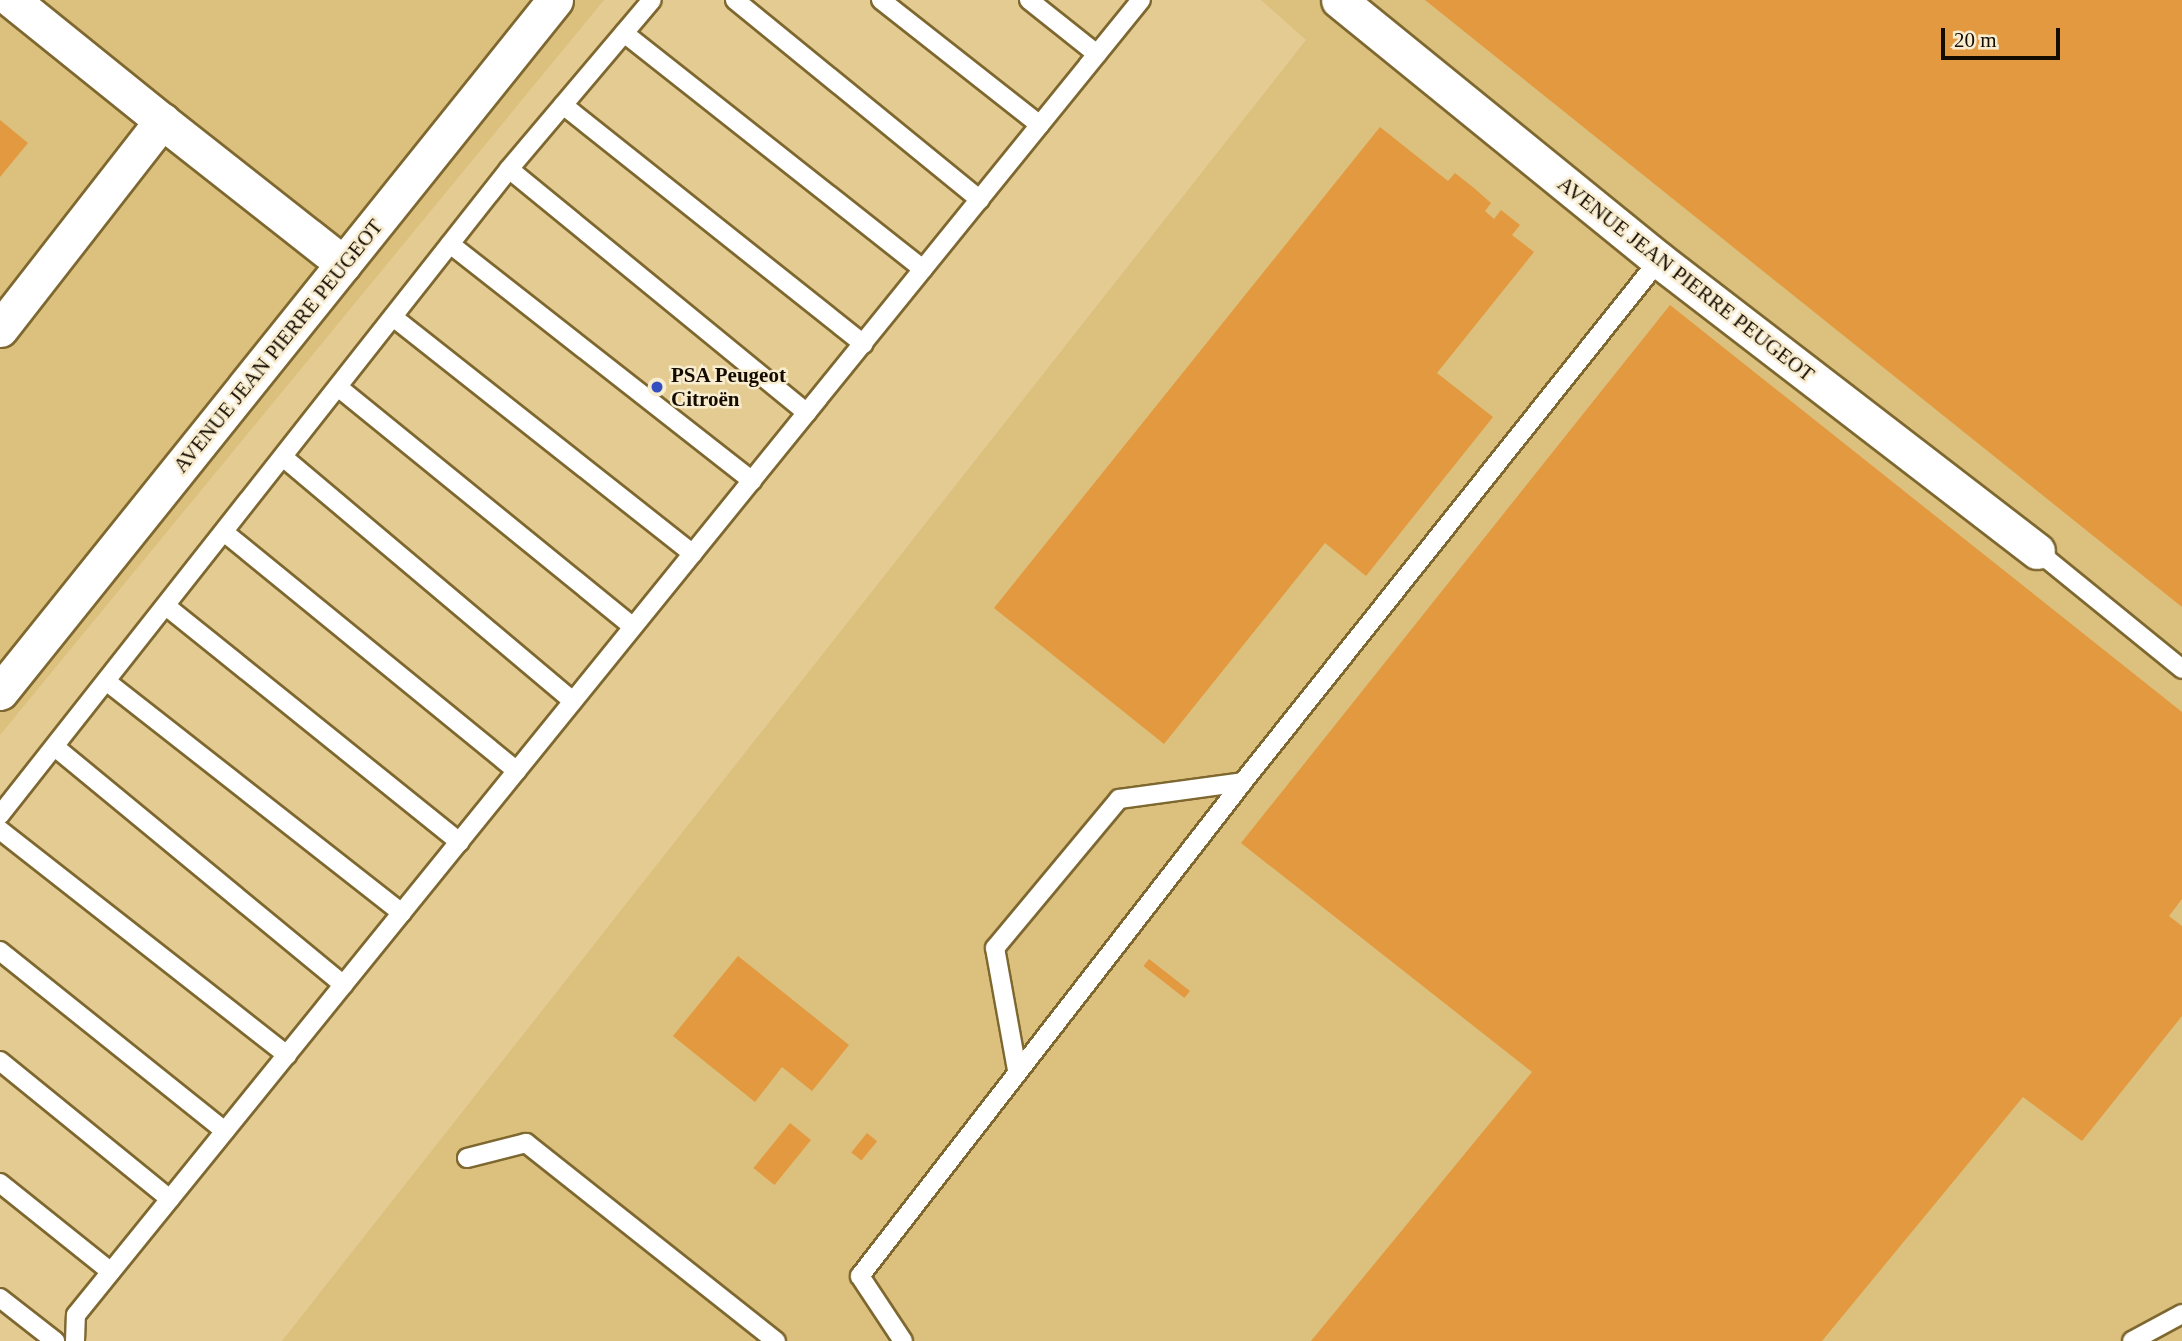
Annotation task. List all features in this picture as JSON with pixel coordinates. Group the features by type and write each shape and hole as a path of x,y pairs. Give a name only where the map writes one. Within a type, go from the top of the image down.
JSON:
{"street":[{"path":"12,0 344,264"},
{"name":"AVENUE JEAN PIERRE PEUGEOT","path":"0,692 555,0"},
{"name":"AVENUE JEAN PIERRE PEUGEOT","path":"1339,0 1659,260 2037,551"},
{"path":"0,329 162,121"}],"lane":[{"path":"0,815 509,169 652,0"},
{"path":"735,0 979,200"},
{"path":"881,0 1040,125"},
{"path":"1029,0 1097,54"},
{"path":"75,1341 76,1315 1141,0"},
{"path":"624,33 923,269"},
{"path":"563,105 863,344"},
{"path":"509,169 807,413"},
{"path":"450,244 752,481"},
{"path":"903,1341 860,1276 1017,1070 1243,782 1659,260"},
{"path":"393,317 693,554"},
{"path":"338,387 633,627"},
{"path":"283,457 573,701"},
{"path":"223,532 517,771"},
{"path":"2037,551 2182,668"},
{"path":"166,606 460,842"},
{"path":"106,681 402,913"},
{"path":"55,747 344,985"},
{"path":"1017,1070 995,948 1119,799 1243,782"},
{"path":"0,830 287,1055"},
{"path":"0,951 225,1131"},
{"path":"0,1060 170,1199"},
{"path":"467,1158 526,1143 776,1341"},
{"path":"0,1183 111,1272"},
{"path":"0,1298 55,1341"},
{"path":"2132,1341 2182,1314"}],"shaded area":[{"path":"0,0 604,0 0,735"},
{"path":"1261,0 2182,0 2182,1341 282,1341 1306,40"}],"building":[{"path":"1425,0 2182,0 2182,607"},
{"path":"0,120 28,143 0,177"},
{"path":"1380,127 1448,181 1455,173 1474,188 1491,203 1485,211 1494,219 1501,210 1520,225 1512,235 1534,252 1437,373 1493,417 1366,576 1325,543 1164,744 994,608"},
{"path":"1670,305 2182,712 2182,899 2169,916 2182,926 2182,1016 2082,1141 2023,1097 1822,1341 1311,1341 1532,1072 1241,843"},
{"path":"738,956 849,1045 812,1091 782,1067 755,1102 673,1036"},
{"path":"1149,959 1190,991 1184,998 1143,966"},
{"path":"790,1123 811,1140 774,1185 753,1168"},
{"path":"867,1133 877,1141 861,1161 851,1152"}],"place":[{"name":"PSA Peugeot Citroën","path":"657,387"}]}
